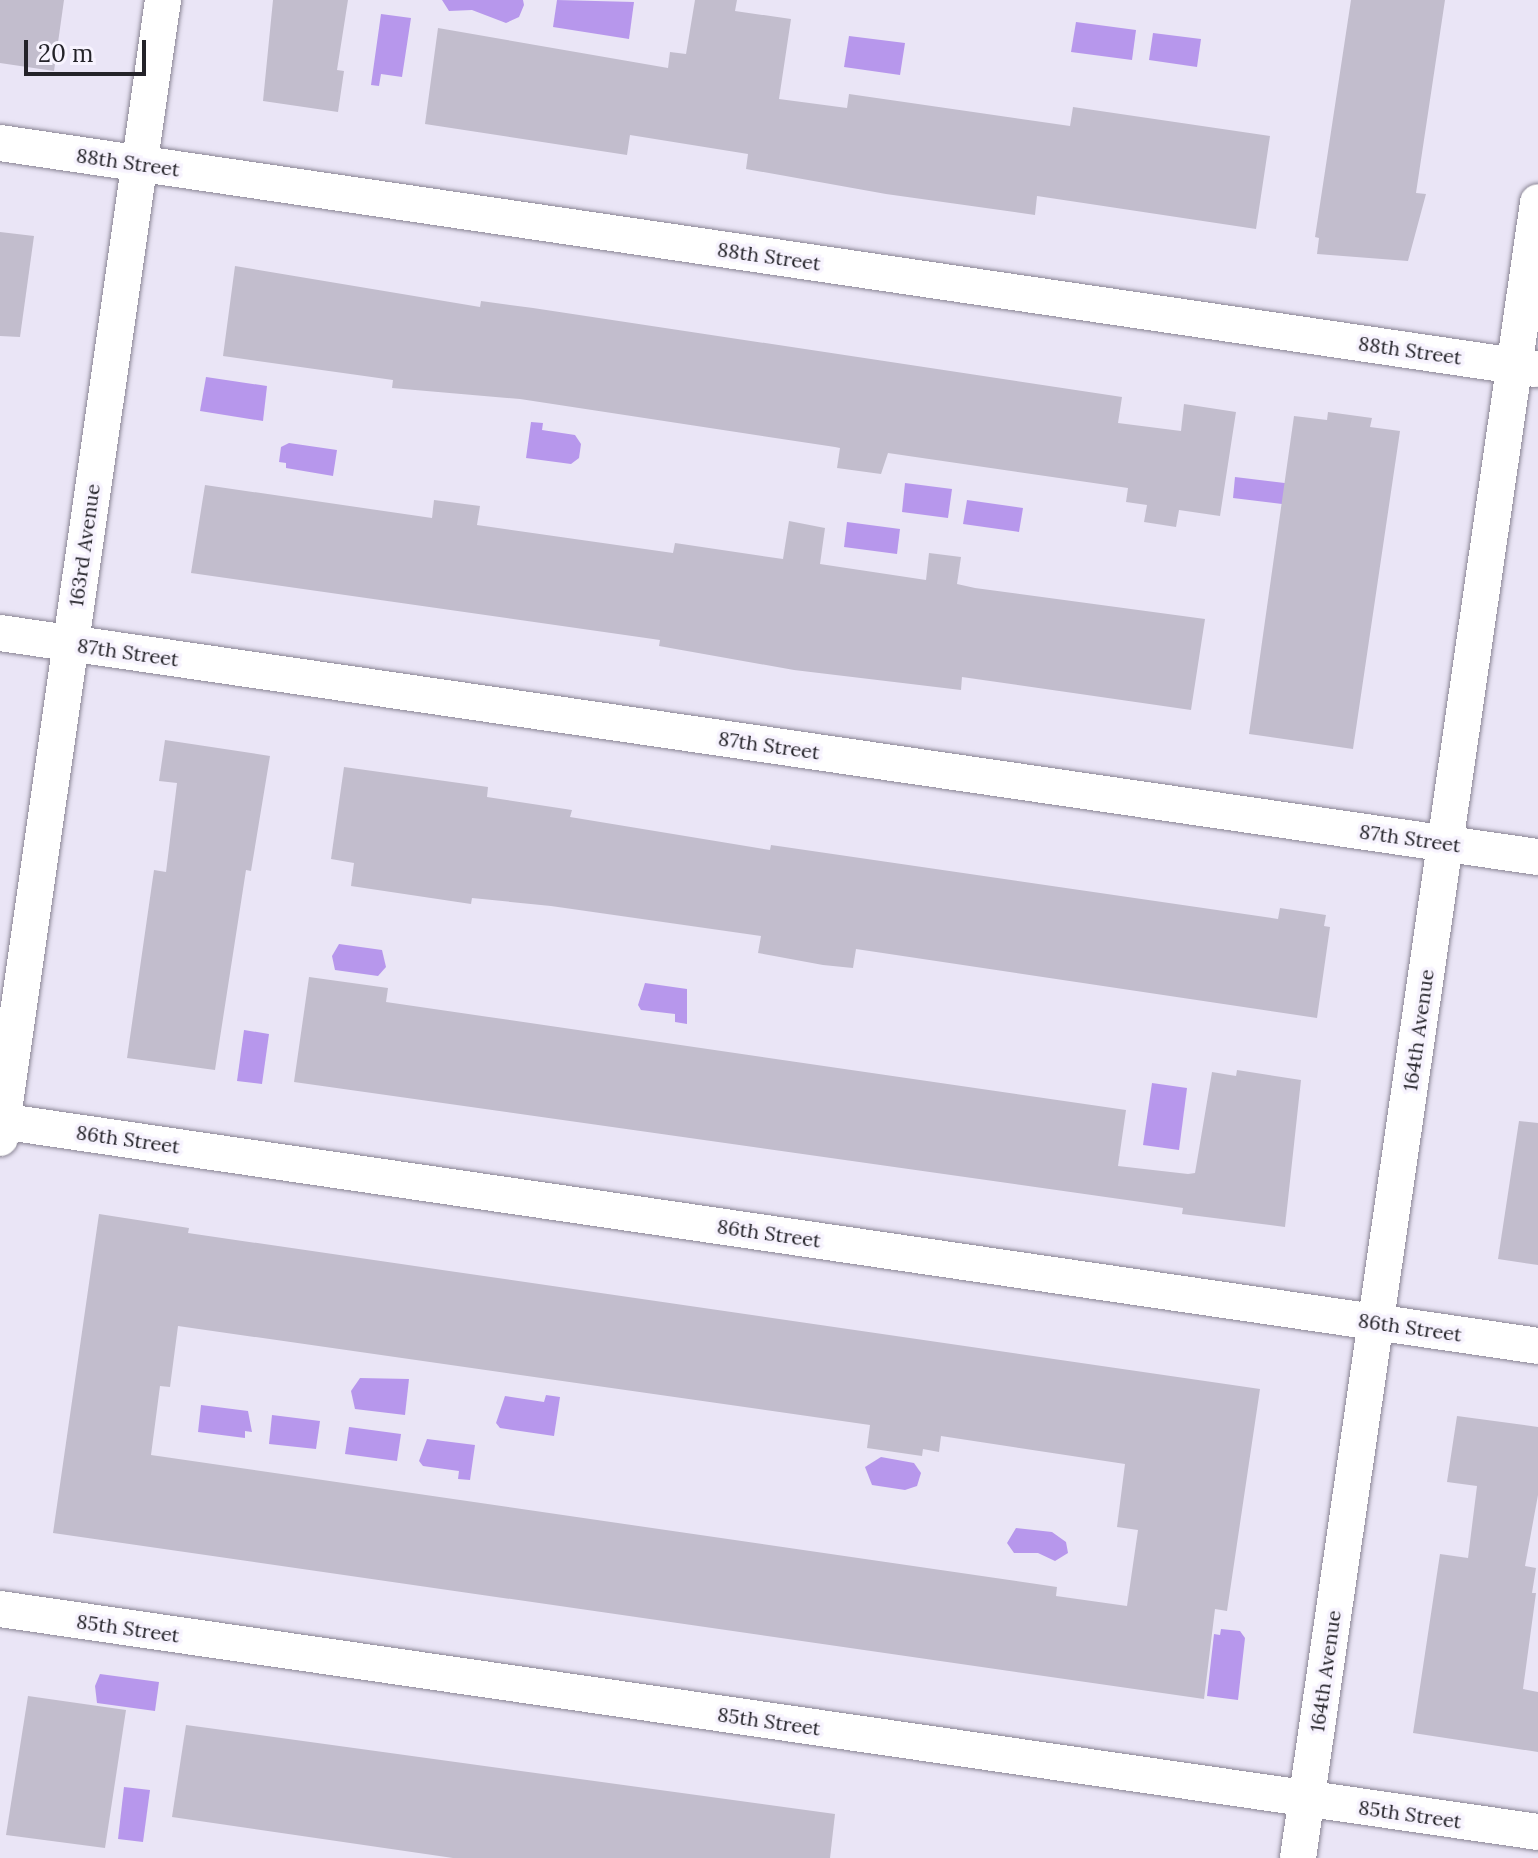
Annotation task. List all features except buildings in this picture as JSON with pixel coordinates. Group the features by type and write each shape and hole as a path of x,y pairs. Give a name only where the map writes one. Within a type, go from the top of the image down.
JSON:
{"street":[{"name":"163rd Avenue","path":"1,1127 163,0"},
{"name":"88th Street","path":"0,143 1526,367"},
{"name":"164th Avenue","path":"1298,1858 1445,843 1526,367 1538,202"},
{"name":"87th Street","path":"0,633 1538,857"},
{"name":"86th Street","path":"1,1127 1538,1346"},
{"name":"85th Street","path":"0,1609 1538,1832"}],"shaded area":[{"path":"442,0 523,0 524,5 519,17 506,23 472,10 449,11"},
{"path":"557,0 634,2 629,39 553,27"},
{"path":"381,14 411,18 402,77 381,74 379,86 371,85"},
{"path":"1076,22 1136,30 1132,60 1071,52"},
{"path":"1153,33 1201,39 1197,67 1149,60"},
{"path":"849,36 905,43 900,75 844,67"},
{"path":"206,377 267,386 263,421 200,411"},
{"path":"531,422 543,423 542,430 575,435 581,444 579,458 571,464 526,458"},
{"path":"289,443 337,450 333,476 286,468 286,463 279,462 281,447"},
{"path":"1235,477 1293,484 1290,505 1233,498"},
{"path":"905,483 952,489 948,518 902,512"},
{"path":"967,500 1023,508 1019,532 963,524"},
{"path":"847,522 900,529 897,554 844,547"},
{"path":"339,944 382,950 386,967 378,976 335,970 332,956"},
{"path":"645,983 687,989 687,1024 675,1022 675,1014 641,1010 638,1005"},
{"path":"244,1030 269,1034 262,1084 237,1081"},
{"path":"1152,1083 1187,1088 1179,1150 1143,1145"},
{"path":"360,1378 409,1379 405,1415 355,1409 351,1391"},
{"path":"546,1395 560,1397 554,1436 500,1428 496,1423 505,1396 544,1402"},
{"path":"201,1405 248,1411 252,1432 245,1431 245,1438 198,1432"},
{"path":"272,1415 320,1421 316,1449 269,1444"},
{"path":"349,1427 401,1434 397,1461 345,1454"},
{"path":"427,1439 475,1445 470,1480 458,1479 459,1471 423,1466 419,1461"},
{"path":"881,1457 914,1463 921,1473 917,1486 905,1490 872,1485 865,1467"},
{"path":"1016,1528 1052,1532 1066,1542 1068,1553 1055,1561 1038,1553 1014,1553 1007,1543"},
{"path":"1221,1629 1240,1631 1245,1638 1238,1700 1207,1696 1214,1634 1220,1635"},
{"path":"100,1674 159,1682 155,1711 97,1703 95,1686"},
{"path":"124,1787 150,1790 143,1842 118,1839"}]}
